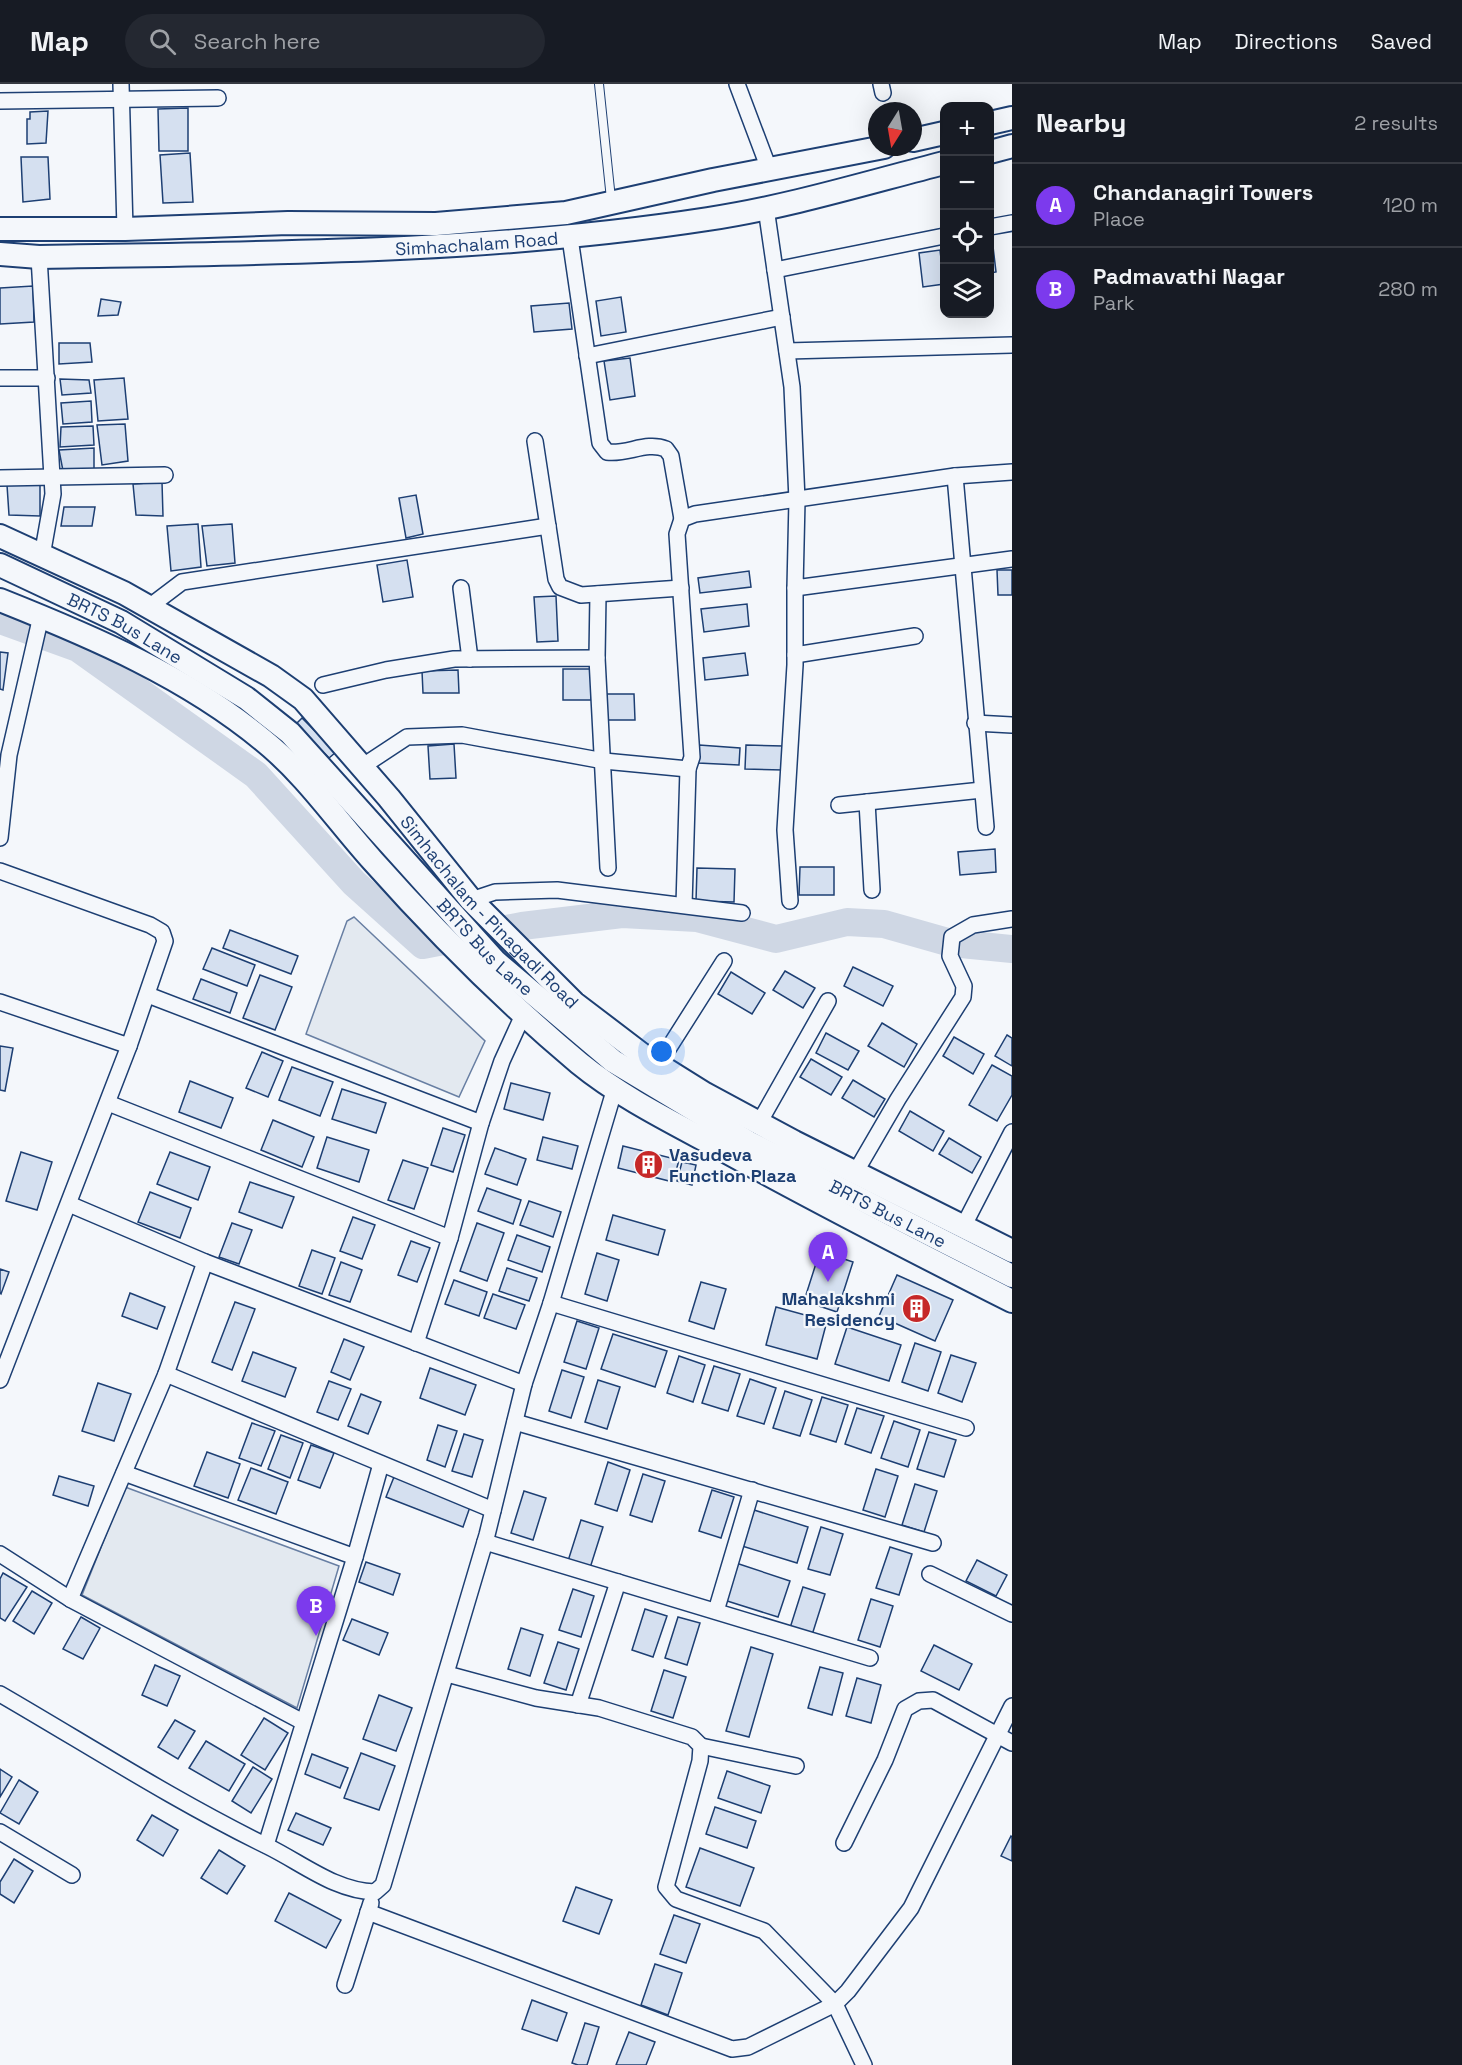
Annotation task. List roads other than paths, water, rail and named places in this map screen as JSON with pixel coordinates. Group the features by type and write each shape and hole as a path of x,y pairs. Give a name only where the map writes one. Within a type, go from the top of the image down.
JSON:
{"main road":[{"path":"994,122 1012,118"},
{"path":"922,138 940,134"},
{"path":"994,151 1012,146"},
{"path":"0,229 124,229 288,223 436,224 566,213 868,150"},
{"name":"Simhachalam Road","path":"0,254 39,257 298,254 570,238 709,219 766,208 940,164"},
{"path":"566,213 570,238"},
{"name":"Simhachalam - Pinagadi Road","path":"0,536 149,607 271,676 303,699 363,766 471,900 539,971 574,1003 658,1065 759,1123 1012,1251"},
{"name":"BRTS Bus Lane","path":"0,565 121,622 246,698 290,733 444,907 496,962 613,1061 694,1112 1012,1276"},
{"path":"0,600 183,682 222,707 267,743 297,772 458,953 523,1015 582,1065 615,1088 661,1116 847,1218 1012,1300"}],"street":[{"path":"737,84 769,169"},
{"path":"0,101 121,91 218,98"},
{"path":"121,91 124,229"},
{"path":"766,208 792,387 797,500 795,655 785,830 790,901"},
{"path":"994,226 1012,223"},
{"path":"775,270 940,237"},
{"path":"570,238 600,443 607,452 618,453 649,446 666,449 671,456 682,519 677,534 692,757 688,769 684,905"},
{"path":"39,257 53,494 42,556"},
{"path":"587,356 782,317"},
{"path":"787,351 1012,345"},
{"path":"0,378 47,378"},
{"path":"535,441 556,579 560,586 581,595 681,588"},
{"path":"682,519 695,514 955,476 1012,472"},
{"path":"0,478 165,475"},
{"path":"955,476 975,723 986,827"},
{"path":"149,607 182,582 548,526"},
{"path":"795,588 1012,559"},
{"path":"461,588 470,659"},
{"path":"598,594 597,658 608,868"},
{"path":"0,838 9,755 41,617"},
{"path":"795,655 915,636"},
{"path":"323,685 386,670 470,659 597,658"},
{"path":"975,723 1012,726"},
{"path":"363,766 407,737 462,735 604,761 688,769"},
{"path":"839,805 982,790"},
{"path":"867,802 872,890"},
{"path":"0,871 150,925 162,932 164,950 108,1103 0,1380"},
{"path":"471,900 495,892 557,890 742,913"},
{"path":"855,1173 898,1099 963,997 964,986 950,956 952,937 973,925 1012,919"},
{"path":"658,1065 724,961"},
{"path":"148,995 481,1123"},
{"path":"759,1123 828,1001"},
{"path":"0,1002 129,1046"},
{"path":"416,1343 450,1238 481,1123 502,1061 523,1015"},
{"path":"345,1985 375,1892 383,1885 389,1871 485,1542 524,1384 551,1303 615,1088"},
{"path":"108,1103 450,1238"},
{"path":"963,1227 1012,1132"},
{"path":"69,1204 205,1262 524,1384"},
{"path":"70,1599 166,1374 205,1262"},
{"path":"551,1303 966,1428"},
{"path":"166,1374 493,1510"},
{"path":"515,1422 933,1543"},
{"path":"266,1845 355,1557 381,1464"},
{"path":"124,1473 355,1557"},
{"path":"716,1611 752,1490"},
{"path":"485,1542 870,1658"},
{"path":"0,1554 70,1599 303,1722"},
{"path":"930,1574 1012,1614"},
{"path":"578,1705 618,1582"},
{"path":"447,1674 536,1698 598,1708 693,1737 701,1746 796,1766"},
{"path":"0,1694 342,1887 358,1892 375,1892"},
{"path":"844,1844 885,1760 905,1709 919,1701 933,1700 1005,1739"},
{"path":"368,1912 732,2049 748,2047 835,2004 899,1926 1005,1739 1012,1706"},
{"path":"701,1746 700,1761 666,1887 676,1899 764,1931 835,2004 864,2065"},
{"path":"0,1832 72,1875"}],"lane":[{"path":"599,84 612,204"}],"waterway":[{"path":"0,620 78,648 256,775 354,883 423,945 522,926 622,914 697,918 776,939 847,922 884,924 951,943 1012,949"}],"place":[{"name":"Vasudeva Function Plaza","path":"648,1164"},
{"name":"Chandanagiri Towers","path":"828,1282"},
{"name":"Mahalakshmi Residency","path":"916,1308"},
{"name":"Padmavathi Nagar","path":"316,1636"}]}
